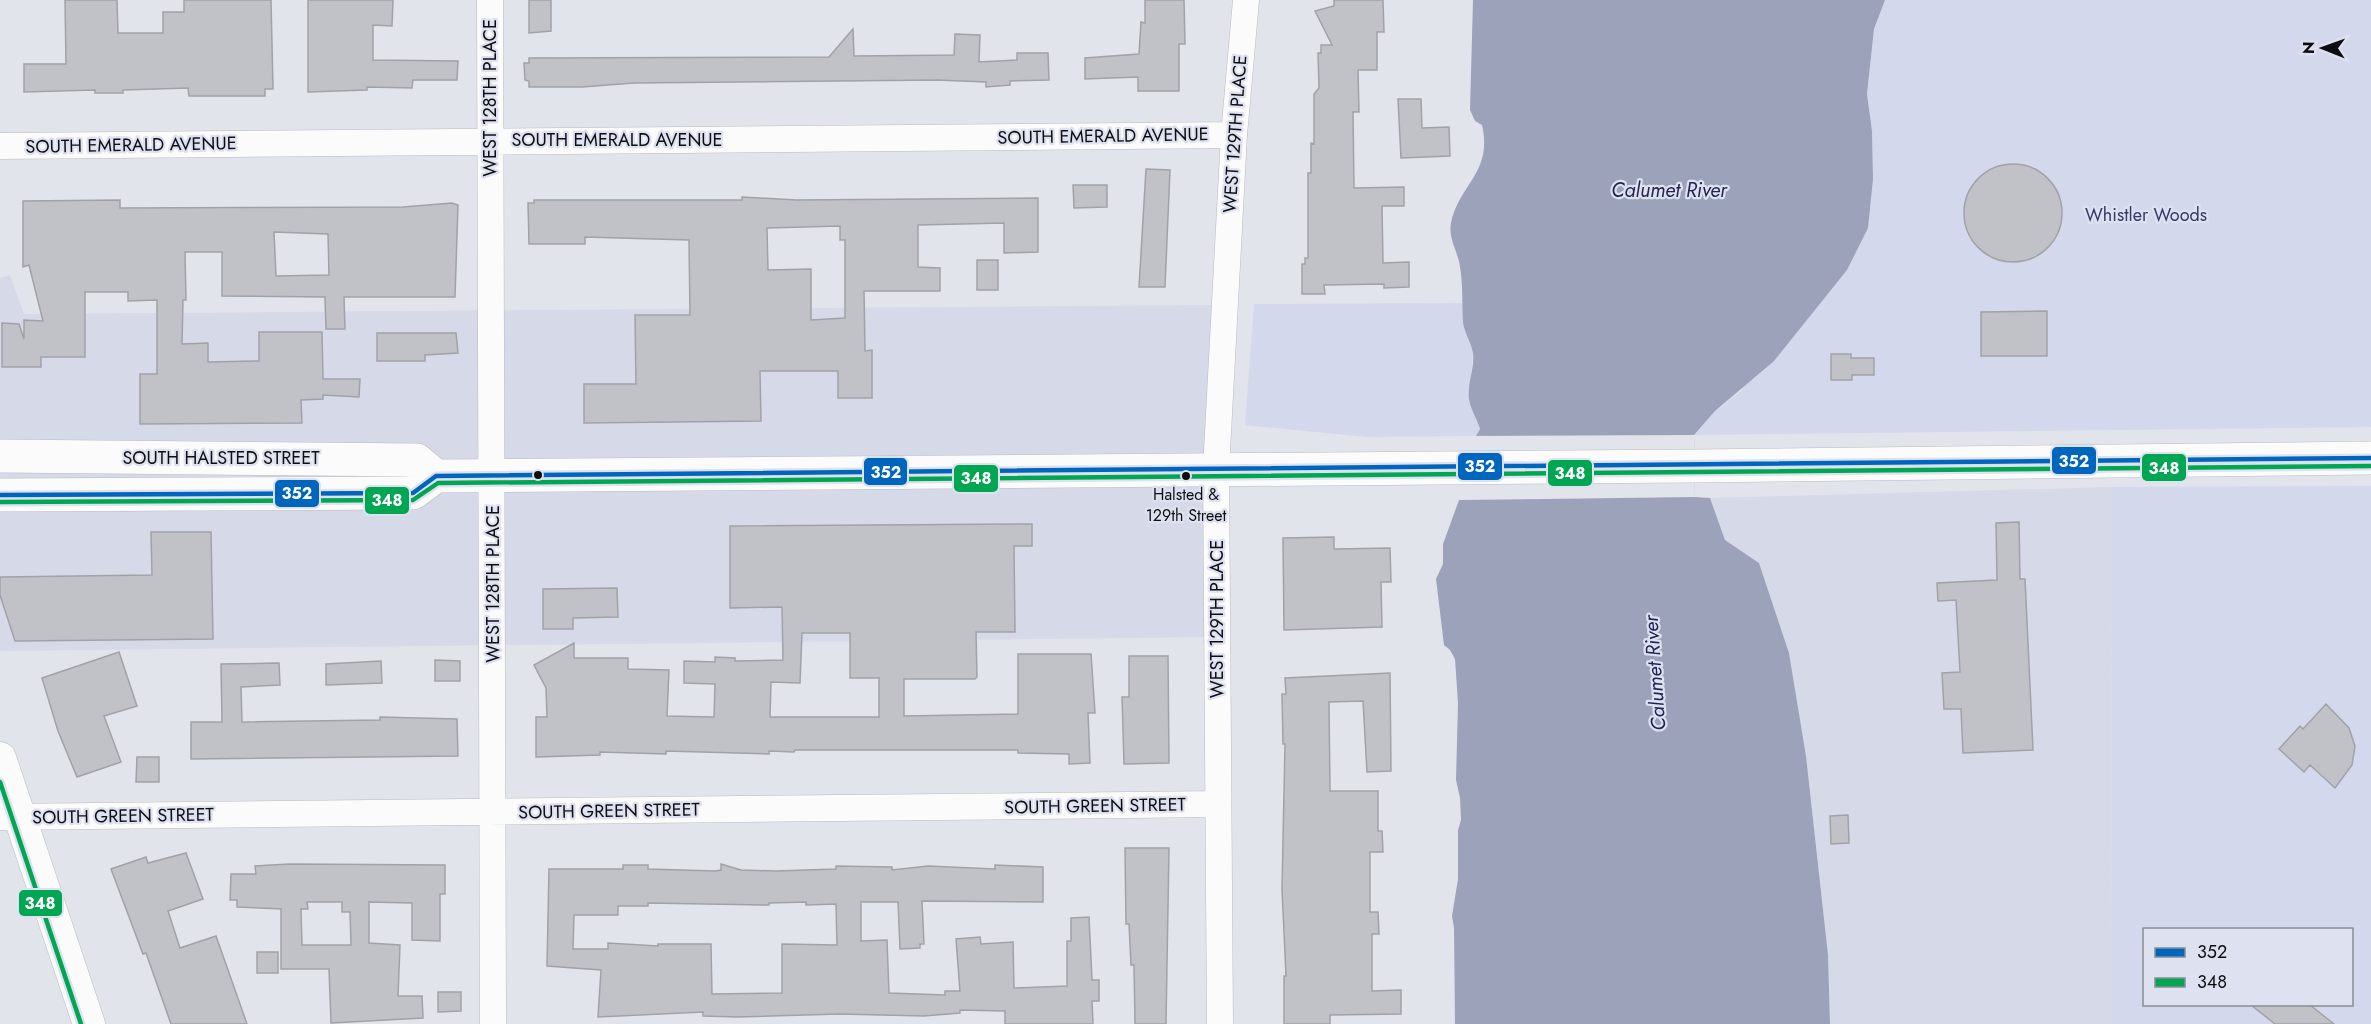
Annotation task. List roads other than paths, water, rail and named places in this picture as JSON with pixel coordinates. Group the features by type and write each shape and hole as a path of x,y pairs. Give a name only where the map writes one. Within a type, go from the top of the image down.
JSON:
{"main road":[{"name":"SOUTH HALSTED STREET","path":"0,456 417,460 436,476 413,493 0,495"},
{"path":"436,476 2371,458"}],"street":[{"name":"WEST 128TH PLACE","path":"490,0 493,1024"},
{"name":"WEST 129TH PLACE","path":"1220,1024 1216,470 1234,135 1246,0"},
{"name":"SOUTH EMERALD AVENUE","path":"0,146 1234,135"},
{"path":"0,758 10,817 89,1024"},
{"name":"SOUTH GREEN STREET","path":"10,817 1218,804"}],"water":[{"name":"Calumet River","path":"1473,0 1885,0 1874,29 1867,94 1872,131 1873,179 1868,228 1847,270 1774,361 1715,411 1694,435 1695,497 1710,498 1725,540 1759,563 1789,653 1806,756 1828,955 1830,1024 1455,1024 1452,916 1458,879 1458,830 1461,820 1456,780 1458,703 1455,659 1444,645 1436,579 1443,564 1443,544 1459,500 1459,436 1476,436 1480,429 1469,399 1473,353 1464,326 1461,274 1450,229 1455,210 1474,177 1483,155 1482,125 1475,121 1470,110"}],"place":[{"name":"Halsted & 129th Street","path":"1186,476"}],"park label":[{"name":"Whistler Woods","path":"2146,215"}]}
